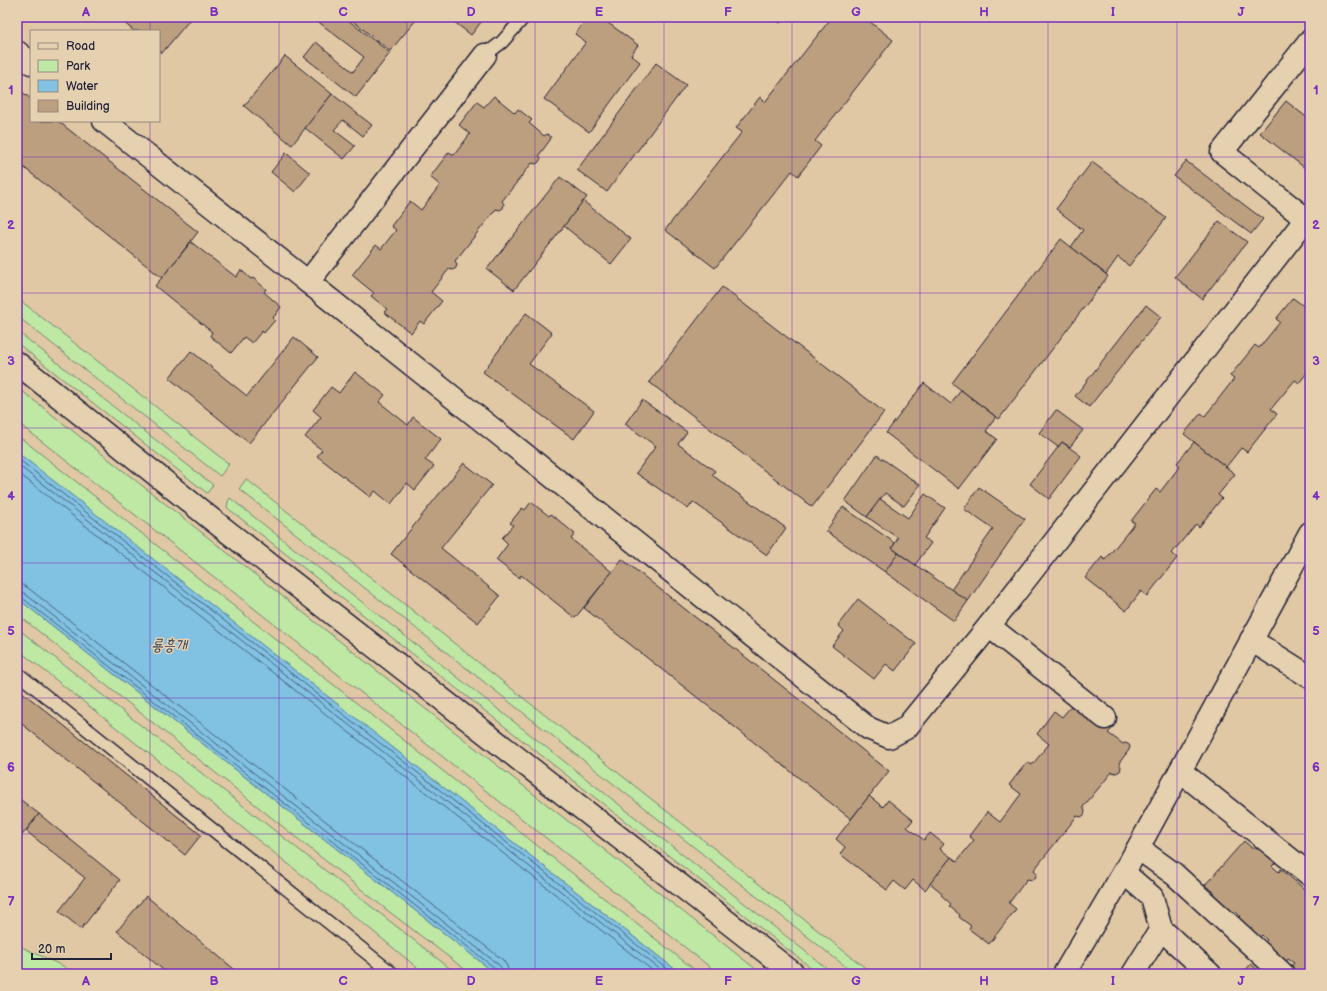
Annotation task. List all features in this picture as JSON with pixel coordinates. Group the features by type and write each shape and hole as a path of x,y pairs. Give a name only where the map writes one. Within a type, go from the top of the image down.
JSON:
{"street":[{"path":"105,122 868,728 890,737 906,728 989,626 1308,220 1222,152 1310,41"},
{"path":"17,52 30,62"},
{"path":"308,282 485,55"},
{"path":"17,363 216,523 794,974"},
{"path":"1064,974 1138,848 1310,533"},
{"path":"989,626 1105,718"},
{"path":"1251,640 1310,677"},
{"path":"1180,771 1310,874"},
{"path":"1138,848 1174,874 1283,974"},
{"path":"1124,872 1152,896 1161,929 1210,974"},
{"path":"1133,974 1161,929"}],"lane":[{"path":"485,55 502,42 524,17"},
{"path":"17,673 393,974"}],"green space":[{"path":"17,298 229,464 220,476 17,316"},
{"path":"17,331 213,485 207,493 17,343"},
{"path":"17,387 762,974 719,974 17,422"},
{"path":"17,435 700,974 681,974 17,453"},
{"path":"246,479 873,974 855,974 239,489"},
{"path":"230,498 834,974 819,974 230,510 227,507"},
{"path":"17,598 496,974 471,974 387,910 17,614"},
{"path":"17,628 457,974 425,974 17,649"},
{"path":"17,945 63,966 74,974 17,974"}],"water":[{"name":"룡흥개","path":"17,452 681,974 496,974 17,598"}],"building":[{"path":"117,17 192,17 162,53 160,52 160,30 133,30"},
{"path":"312,17 344,17 390,53 356,97 304,57 316,42 353,72 364,57"},
{"path":"348,17 413,17 416,20 390,51"},
{"path":"448,17 485,17 471,35"},
{"path":"588,17 600,17 638,45 631,55 640,62 589,132 544,99 586,42 575,34"},
{"path":"773,17 785,17 780,23"},
{"path":"832,17 864,17 893,40 815,141 821,146 798,176 792,171 715,268 665,230 742,132 736,128 760,97 765,102"},
{"path":"285,56 332,94 292,145 244,106"},
{"path":"656,63 686,85 607,192 577,170"},
{"path":"17,88 30,98 30,122 59,122 198,232 162,278 17,162"},
{"path":"332,94 372,125 363,136 343,120 334,130 355,146 344,159 305,128"},
{"path":"494,96 515,113 518,109 532,120 529,123 544,136 547,134 551,137 550,140 539,155 541,158 539,162 536,164 532,163 502,201 504,204 503,208 500,210 496,209 455,261 457,264 456,268 453,270 449,269 431,292 442,301 424,324 420,321 411,333 384,312 387,309 371,296 374,293 352,275 376,245 381,249 396,230 391,226 410,201 421,210 440,185 430,177 449,152 454,155 470,134 459,125 477,102 484,107"},
{"path":"1286,101 1310,120 1310,172 1260,133"},
{"path":"286,153 310,173 295,192 271,172"},
{"path":"1186,161 1263,219 1251,234 1174,176"},
{"path":"1092,162 1166,218 1129,266 1118,257 1106,274 1071,247 1083,230 1056,209"},
{"path":"560,177 587,197 514,290 487,269"},
{"path":"583,201 631,239 611,264 564,226"},
{"path":"1219,221 1247,242 1202,299 1175,277"},
{"path":"1061,239 1108,276 999,419 952,383"},
{"path":"191,242 236,277 241,270 251,279 253,278 266,289 264,292 281,307 273,318 275,320 264,333 262,331 252,343 244,337 231,353 210,336 212,332 155,286"},
{"path":"722,287 884,412 812,507 649,382"},
{"path":"1293,298 1310,311 1310,369 1299,383 1295,380 1271,409 1277,414 1247,452 1241,448 1226,467 1184,434 1201,413 1205,416 1234,379 1230,376 1255,345 1259,348 1280,322 1276,319"},
{"path":"1146,305 1161,317 1089,407 1075,396"},
{"path":"526,313 552,333 529,364 594,411 574,439 483,372"},
{"path":"294,337 318,357 249,443 169,378 191,351 247,396"},
{"path":"355,372 385,395 379,402 408,425 413,417 441,439 425,460 434,466 415,490 407,483 391,504 375,491 370,497 317,456 322,450 305,437 321,417 313,410 331,387 339,393"},
{"path":"924,383 951,404 961,390 996,417 986,431 997,439 959,489 886,433"},
{"path":"642,400 687,432 678,444 715,471 712,475 786,528 767,555 693,502 688,509 636,473 656,446 625,424"},
{"path":"1056,410 1083,430 1070,447 1062,442 1058,447 1039,433"},
{"path":"1062,442 1081,456 1049,499 1030,484"},
{"path":"1194,442 1235,474 1218,495 1222,498 1199,527 1196,524 1172,553 1177,558 1147,596 1141,591 1126,611 1085,578 1102,557 1105,560 1135,523 1131,521 1156,489 1160,492 1180,466 1177,463"},
{"path":"877,455 920,485 904,506 885,493 867,517 845,501"},
{"path":"464,463 492,485 441,548 500,596 478,623 391,554"},
{"path":"979,487 1025,519 968,601 951,590 993,529 964,509"},
{"path":"925,494 945,508 924,538 931,543 915,565 892,548 898,538 867,517 880,499 908,518"},
{"path":"531,502 549,516 551,514 575,534 571,539 612,572 575,618 521,575 519,578 496,560 508,544 502,538 513,525 510,523 522,508 525,510"},
{"path":"843,507 895,543 892,548 898,553 885,572 826,531"},
{"path":"898,553 968,601 954,621 885,572"},
{"path":"622,559 889,771 851,819 584,608"},
{"path":"858,599 916,644 895,671 886,664 874,679 832,646 844,631 838,625"},
{"path":"17,688 201,835 185,855 17,720"},
{"path":"1072,705 1099,718 1112,729 1108,733 1123,744 1128,744 1130,746 1129,750 1119,763 1121,767 1120,771 1116,773 1112,772 1083,807 1085,811 1084,815 1081,817 1077,816 1034,870 1037,873 1035,878 1032,880 1027,879 1009,903 1016,909 989,944 969,929 971,926 959,917 960,915 949,906 951,904 941,895 942,893 930,883 951,857 957,861 974,840 969,836 987,812 1000,822 1021,794 1009,785 1027,762 1032,765 1049,744 1037,734 1054,711 1062,717"},
{"path":"869,796 883,807 888,800 913,820 907,827 924,840 930,833 944,844 940,849 951,857 925,890 913,880 905,890 894,881 887,890 840,854 845,847 836,839"},
{"path":"17,797 39,814 19,839 17,837"},
{"path":"39,814 120,880 81,929 59,911 85,878 26,831"},
{"path":"1244,841 1253,849 1256,846 1275,863 1272,866 1279,872 1281,869 1310,894 1307,897 1310,899 1310,974 1297,974 1290,968 1294,963 1288,959 1285,963 1263,944 1267,940 1262,935 1258,939 1236,920 1240,916 1235,911 1231,916 1210,897 1214,893 1205,885"},
{"path":"146,896 240,974 168,974 117,931"},
{"path":"1251,964 1262,974 1242,974"}]}
